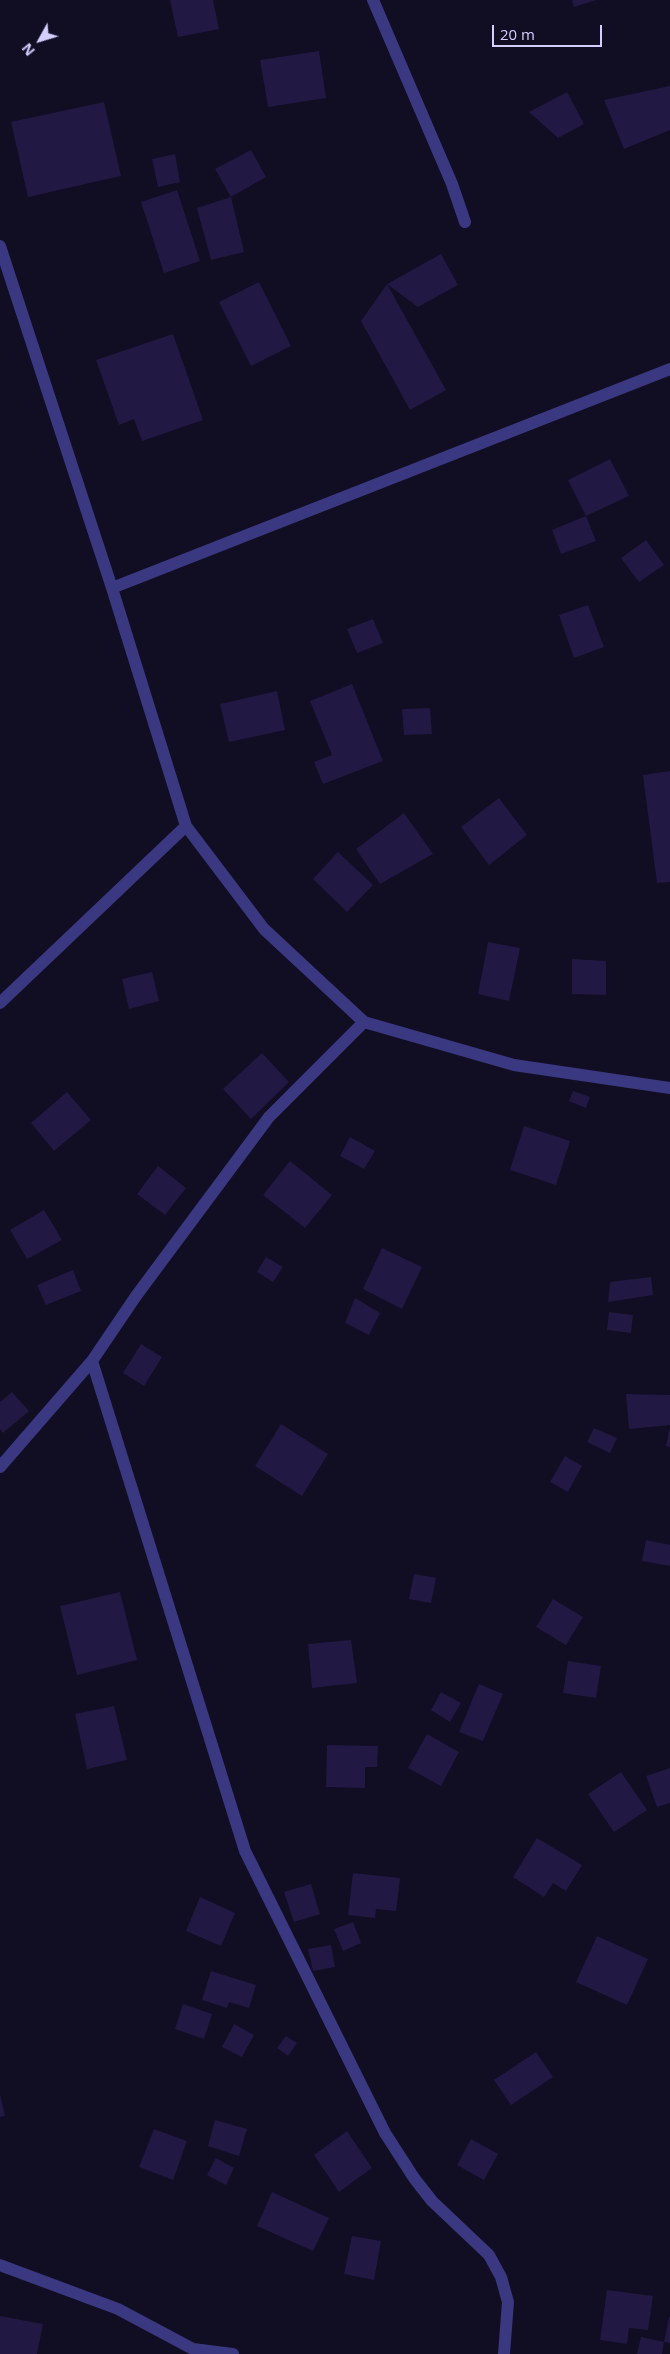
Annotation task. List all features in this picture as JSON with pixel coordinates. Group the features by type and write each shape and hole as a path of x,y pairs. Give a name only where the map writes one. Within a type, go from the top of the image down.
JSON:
{"street":[{"path":"373,0 452,184 465,222"},
{"path":"0,246 112,588 186,826 264,929 364,1022 514,1065 670,1088"},
{"path":"112,588 670,368"},
{"path":"0,1004 186,826"},
{"path":"0,1467 92,1361 136,1296 269,1117 364,1022"},
{"path":"92,1361 244,1851 385,2133 414,2178 432,2201 488,2255 502,2277 508,2302 504,2354"},
{"path":"0,2265 118,2309 194,2352 233,2354"}],"building":[{"path":"170,0 213,0 219,29 178,37"},
{"path":"572,0 596,0 574,7"},
{"path":"319,51 326,98 268,107 260,60"},
{"path":"670,86 670,130 624,149 604,100"},
{"path":"567,92 584,124 558,138 529,112"},
{"path":"104,102 121,176 28,197 11,122"},
{"path":"251,150 266,177 231,197 215,169"},
{"path":"175,154 180,182 158,187 152,159"},
{"path":"177,190 200,261 164,273 141,202"},
{"path":"231,197 244,252 211,260 197,208"},
{"path":"441,254 458,285 418,307 387,284"},
{"path":"259,282 291,346 251,366 219,302"},
{"path":"387,284 446,390 410,410 361,321"},
{"path":"173,334 203,420 142,441 134,419 119,425 96,360"},
{"path":"610,459 629,496 586,516 568,480"},
{"path":"586,516 596,541 561,554 552,530"},
{"path":"646,540 664,565 639,582 621,558"},
{"path":"588,605 604,647 574,658 559,615"},
{"path":"373,619 383,643 357,653 347,629"},
{"path":"352,684 383,761 323,784 314,762 332,755 310,701"},
{"path":"277,691 285,730 229,742 220,704"},
{"path":"430,708 432,734 404,735 402,709"},
{"path":"670,771 670,882 657,883 643,775"},
{"path":"499,798 527,835 489,865 461,827"},
{"path":"404,813 433,854 380,884 356,849"},
{"path":"338,852 373,885 347,912 313,879"},
{"path":"488,942 520,948 509,1001 478,994"},
{"path":"572,959 606,961 606,995 572,994"},
{"path":"152,972 159,1001 129,1009 122,979"},
{"path":"262,1053 289,1082 251,1119 223,1089"},
{"path":"573,1091 590,1097 586,1108 569,1101"},
{"path":"67,1092 91,1120 54,1151 31,1123"},
{"path":"524,1126 570,1141 556,1185 510,1170"},
{"path":"350,1137 375,1151 364,1169 340,1156"},
{"path":"290,1161 332,1195 305,1228 263,1195"},
{"path":"158,1166 186,1188 165,1215 137,1194"},
{"path":"44,1210 62,1240 27,1259 10,1230"},
{"path":"382,1248 422,1267 402,1309 363,1289"},
{"path":"266,1257 283,1267 273,1282 257,1272"},
{"path":"73,1270 81,1291 46,1305 37,1285"},
{"path":"651,1277 653,1295 608,1302 610,1282"},
{"path":"355,1298 380,1313 369,1335 345,1323"},
{"path":"609,1312 633,1315 631,1333 607,1330"},
{"path":"141,1344 162,1357 144,1386 123,1373"},
{"path":"12,1392 29,1411 3,1433 0,1429 0,1402"},
{"path":"626,1394 670,1395 670,1425 629,1429"},
{"path":"281,1424 328,1454 302,1496 255,1466"},
{"path":"594,1428 617,1438 610,1453 587,1442"},
{"path":"670,1430 670,1447 666,1446"},
{"path":"565,1456 582,1466 568,1492 550,1482"},
{"path":"646,1540 670,1545 670,1566 642,1561"},
{"path":"414,1574 436,1578 431,1603 409,1599"},
{"path":"120,1592 137,1660 77,1675 60,1606"},
{"path":"553,1599 583,1617 566,1645 536,1627"},
{"path":"351,1640 357,1683 312,1688 308,1644"},
{"path":"568,1661 601,1666 596,1698 563,1693"},
{"path":"479,1684 503,1694 483,1741 459,1732"},
{"path":"441,1692 461,1703 450,1722 431,1710"},
{"path":"114,1706 127,1760 87,1769 75,1714"},
{"path":"427,1734 459,1752 441,1786 408,1768"},
{"path":"327,1745 378,1746 377,1767 365,1767 365,1788 326,1787"},
{"path":"670,1768 670,1803 657,1807 646,1776"},
{"path":"621,1772 647,1810 614,1832 588,1794"},
{"path":"537,1838 582,1865 566,1891 553,1883 544,1897 513,1877"},
{"path":"353,1873 400,1878 396,1911 376,1909 375,1918 348,1915"},
{"path":"311,1884 320,1914 294,1922 284,1892"},
{"path":"200,1897 235,1913 221,1946 186,1931"},
{"path":"353,1922 361,1943 343,1951 334,1929"},
{"path":"597,1936 648,1959 627,2005 576,1982"},
{"path":"331,1945 335,1967 313,1971 308,1949"},
{"path":"211,1971 256,1985 249,2008 229,2002 227,2008 202,2000"},
{"path":"183,2004 212,2014 204,2039 175,2029"},
{"path":"234,2024 254,2035 242,2057 222,2047"},
{"path":"286,2036 297,2043 288,2056 277,2048"},
{"path":"536,2052 553,2077 511,2105 494,2080"},
{"path":"0,2094 5,2116 0,2117"},
{"path":"215,2120 247,2129 239,2156 208,2146"},
{"path":"154,2129 187,2141 173,2180 139,2167"},
{"path":"347,2131 372,2168 339,2192 314,2155"},
{"path":"471,2139 498,2154 484,2180 457,2165"},
{"path":"216,2158 234,2168 226,2185 207,2175"},
{"path":"272,2192 329,2218 313,2251 257,2226"},
{"path":"352,2236 381,2241 374,2280 344,2274"},
{"path":"607,2290 653,2296 648,2330 629,2328 627,2344 600,2340"},
{"path":"0,2316 43,2324 37,2354 0,2354"},
{"path":"670,2317 670,2343 664,2342"},
{"path":"641,2337 664,2342 662,2354 637,2354"}]}
